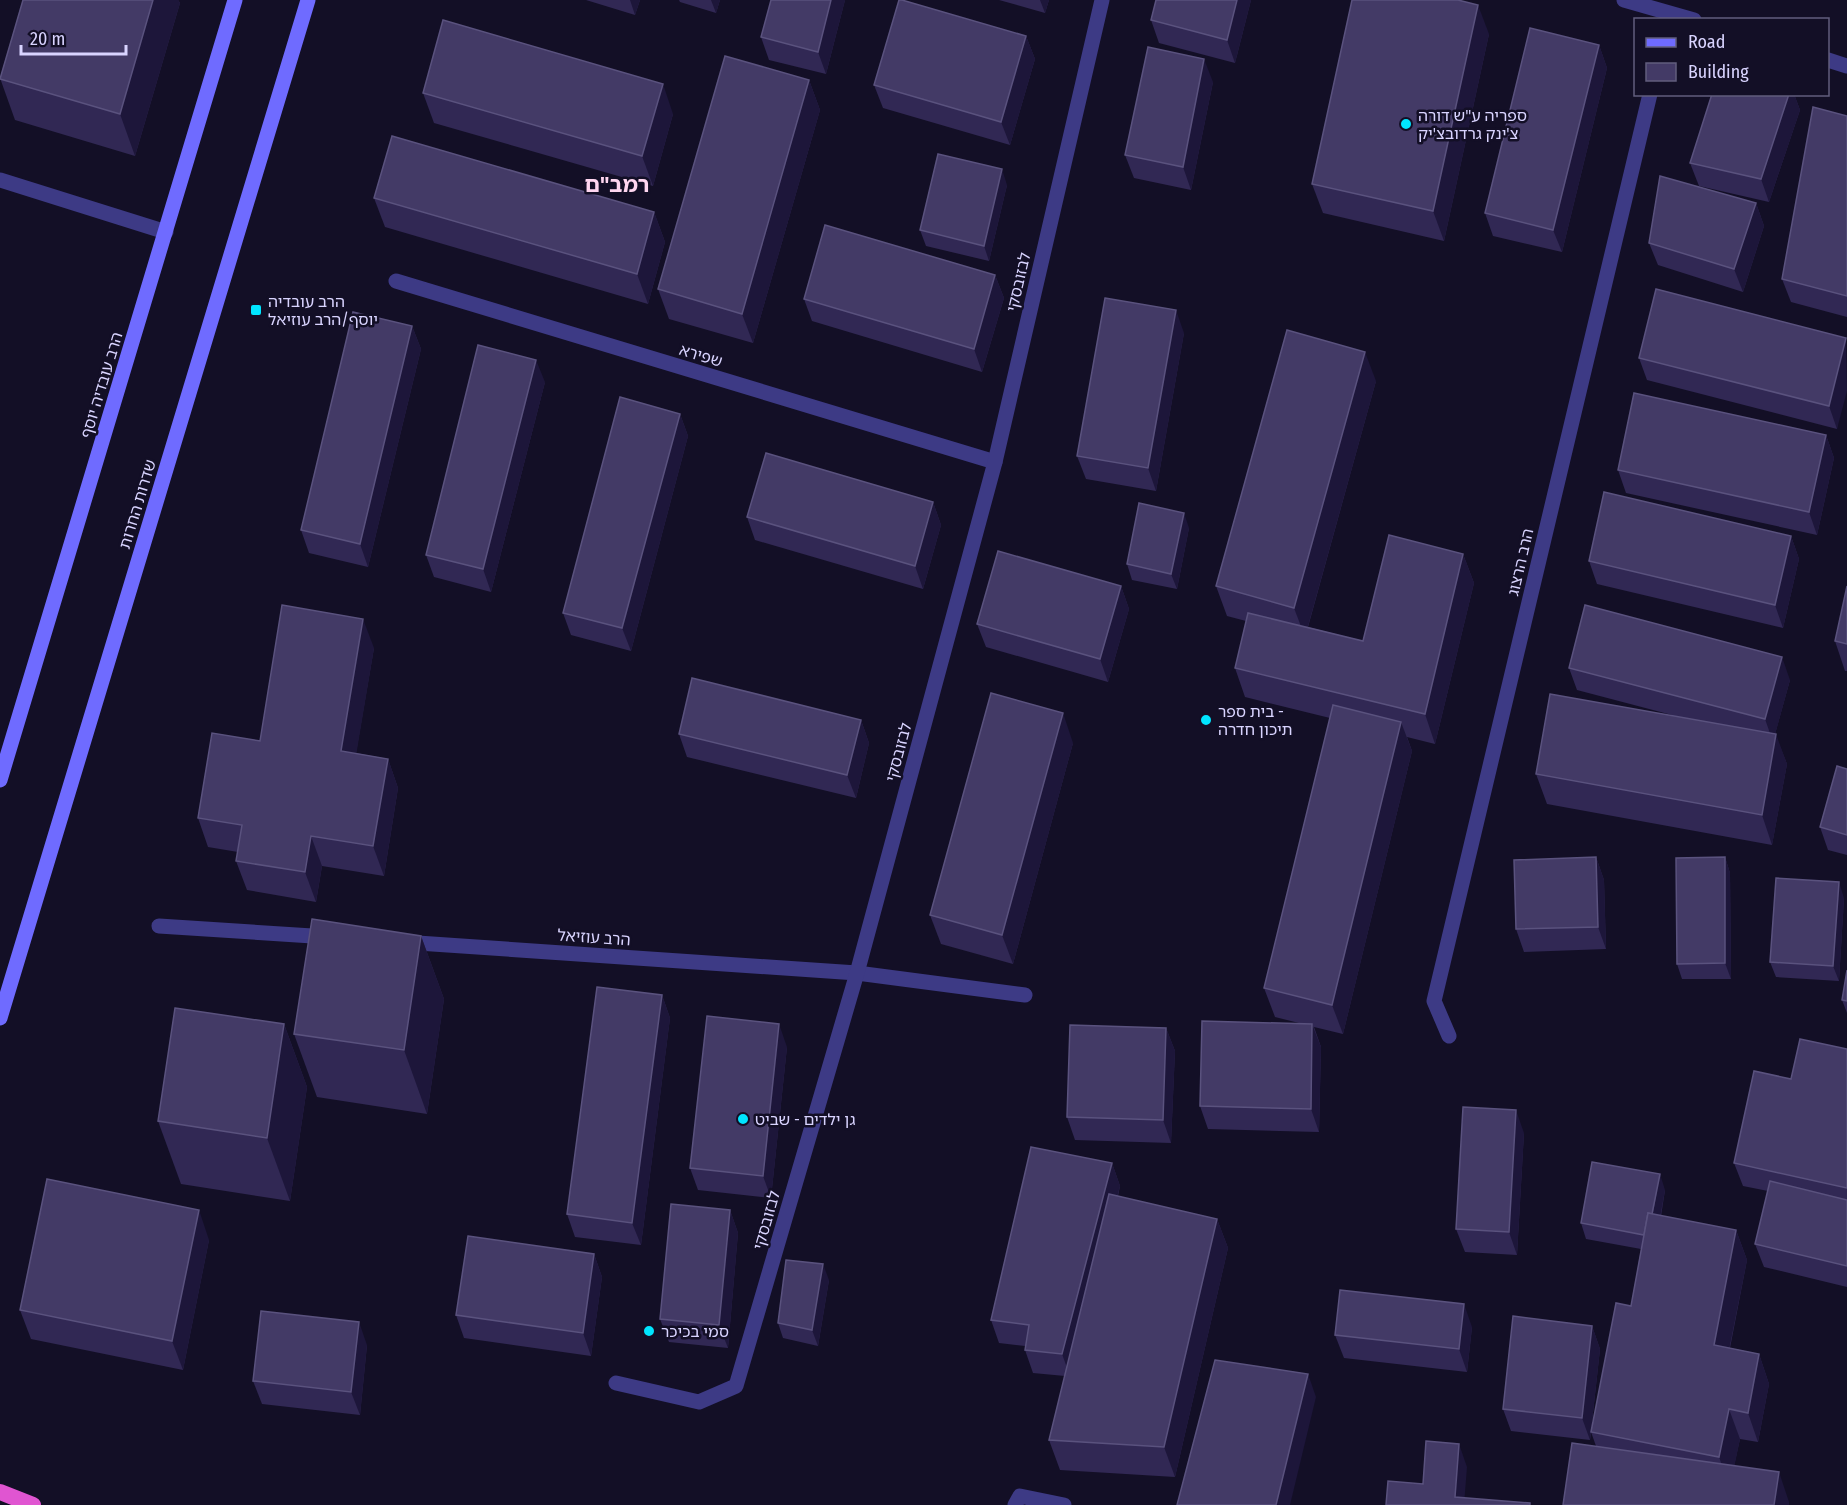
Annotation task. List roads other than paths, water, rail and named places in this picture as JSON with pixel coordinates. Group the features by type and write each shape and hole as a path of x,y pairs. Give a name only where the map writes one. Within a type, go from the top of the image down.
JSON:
{"highway":[{"path":"0,1492 33,1505"},
{"path":"0,1503 16,1505"}],"main road":[{"name":"הרב עובדיה יוסף","path":"0,780 235,0"},
{"name":"שדרות החרות","path":"0,1018 308,0"}],"street":[{"name":"לבזובסקי","path":"616,1383 699,1402 736,1386 857,973 995,462 1102,0"},
{"path":"1624,0 1668,16"},
{"path":"1829,61 1847,66"},
{"name":"הרב הרצוג","path":"1449,1036 1434,1001 1650,96"},
{"path":"0,180 166,232"},
{"name":"שפירא","path":"396,281 995,462"},
{"path":"159,926 348,938"},
{"name":"הרב עוזיאל","path":"384,941 857,973 1025,994"},
{"path":"1015,1505 1020,1496 1064,1505"}],"place":[{"name":"ספריה ע\"ש דורה צ'ינק גרדובצ'יק","path":"1406,124"},
{"name":"הרב עובדיה יוסף/הרב עוזיאל","path":"256,310"},
{"name":"בית ספר - תיכון חדרה","path":"1206,720"},
{"name":"גן ילדים - שביט","path":"743,1119"},
{"name":"סמי בכיכר","path":"649,1331"}],"district":[{"name":"רמב\"ם","path":"617,184"}]}
